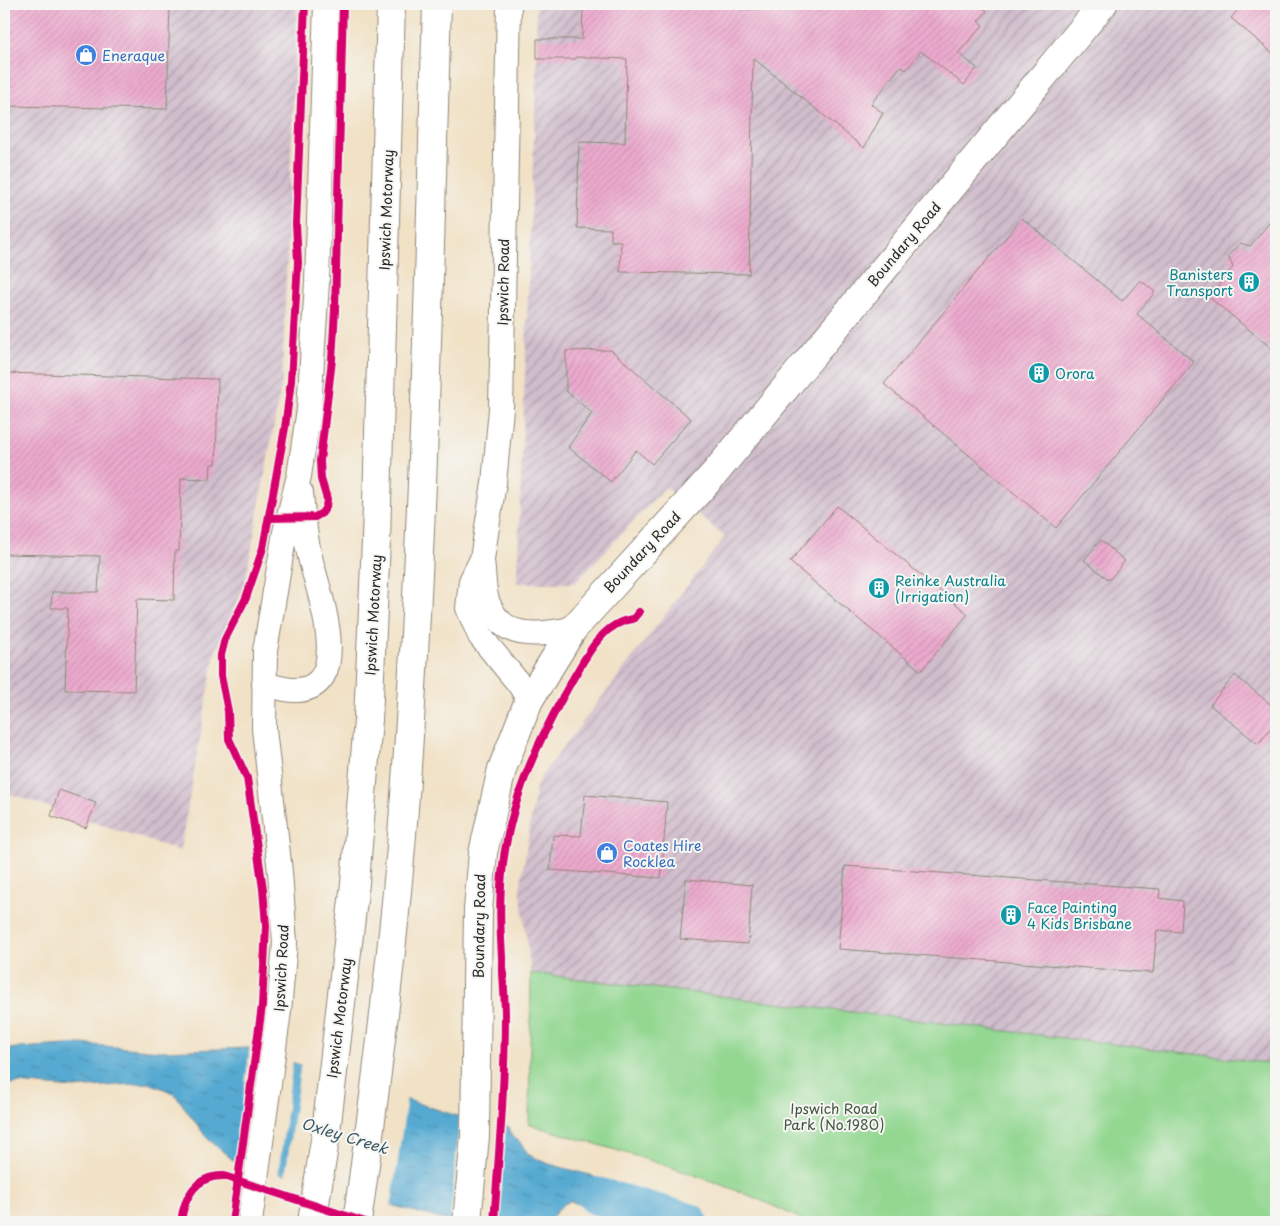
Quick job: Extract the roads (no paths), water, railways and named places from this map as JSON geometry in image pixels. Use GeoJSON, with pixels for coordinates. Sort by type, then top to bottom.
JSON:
{"type":"FeatureCollection","features":[{"type":"Feature","properties":{"kind":"main road","name":"Ipswich Motorway"},"geometry":{"type":"LineString","coordinates":[[312,1222],[338,1031],[355,883],[368,720],[376,532],[391,4]]}},
{"type":"Feature","properties":{"kind":"main road"},"geometry":{"type":"LineString","coordinates":[[357,1222],[380,1045],[405,798],[415,647],[425,419],[437,4]]}},
{"type":"Feature","properties":{"kind":"main road","name":"Boundary Road"},"geometry":{"type":"LineString","coordinates":[[467,1222],[476,1136],[478,910],[483,853],[502,768],[529,700],[573,629],[715,473],[1101,4]]}},
{"type":"Feature","properties":{"kind":"street","name":"Ipswich Road"},"geometry":{"type":"LineString","coordinates":[[252,1211],[279,1011],[285,943],[284,910],[267,767],[264,684],[269,621],[285,532],[299,476],[309,409],[313,354],[326,4]]}},
{"type":"Feature","properties":{"kind":"street","name":"Ipswich Road"},"geometry":{"type":"LineString","coordinates":[[510,4],[501,409],[494,483],[482,559],[472,581],[468,595],[468,608],[480,636],[520,685],[529,700]]}},
{"type":"Feature","properties":{"kind":"street","name":"Ipswich Road"},"geometry":{"type":"LineString","coordinates":[[264,684],[293,690],[308,688],[317,681],[323,671],[328,651],[326,614],[307,544],[299,476]]}},
{"type":"Feature","properties":{"kind":"street","name":"Ipswich Road"},"geometry":{"type":"LineString","coordinates":[[482,559],[488,603],[496,617],[507,627],[532,636],[573,629]]}},
{"type":"Feature","properties":{"kind":"water","name":"Oxley Creek"},"geometry":{"type":"Polygon","coordinates":[[[82,1044],[160,1051],[248,1048],[457,1116],[509,1127],[512,1137],[519,1141],[529,1155],[549,1164],[590,1175],[608,1184],[650,1198],[644,1222],[630,1222],[570,1201],[562,1205],[548,1222],[451,1222],[233,1160],[207,1138],[174,1093],[149,1083],[73,1088],[18,1083],[4,1085],[4,1049],[82,1044]]]}},
{"type":"Feature","properties":{"kind":"waterway","name":"Oxley Creek"},"geometry":{"type":"LineString","coordinates":[[597,1196],[689,1222]]}},
{"type":"Feature","properties":{"kind":"place","name":"Eneraque"},"geometry":{"type":"Point","coordinates":[86,55]}},
{"type":"Feature","properties":{"kind":"place","name":"Banisters Transport"},"geometry":{"type":"Point","coordinates":[1249,282]}},
{"type":"Feature","properties":{"kind":"place","name":"Orora"},"geometry":{"type":"Point","coordinates":[1039,373]}},
{"type":"Feature","properties":{"kind":"place","name":"Reinke Australia (Irrigation)"},"geometry":{"type":"Point","coordinates":[879,588]}},
{"type":"Feature","properties":{"kind":"place","name":"Coates Hire Rocklea"},"geometry":{"type":"Point","coordinates":[607,853]}},
{"type":"Feature","properties":{"kind":"place","name":"Face Painting 4 Kids Brisbane"},"geometry":{"type":"Point","coordinates":[1011,915]}},
{"type":"Feature","properties":{"kind":"park label","name":"Ipswich Road Park (No.1980)"},"geometry":{"type":"Point","coordinates":[834,1116]}}]}
